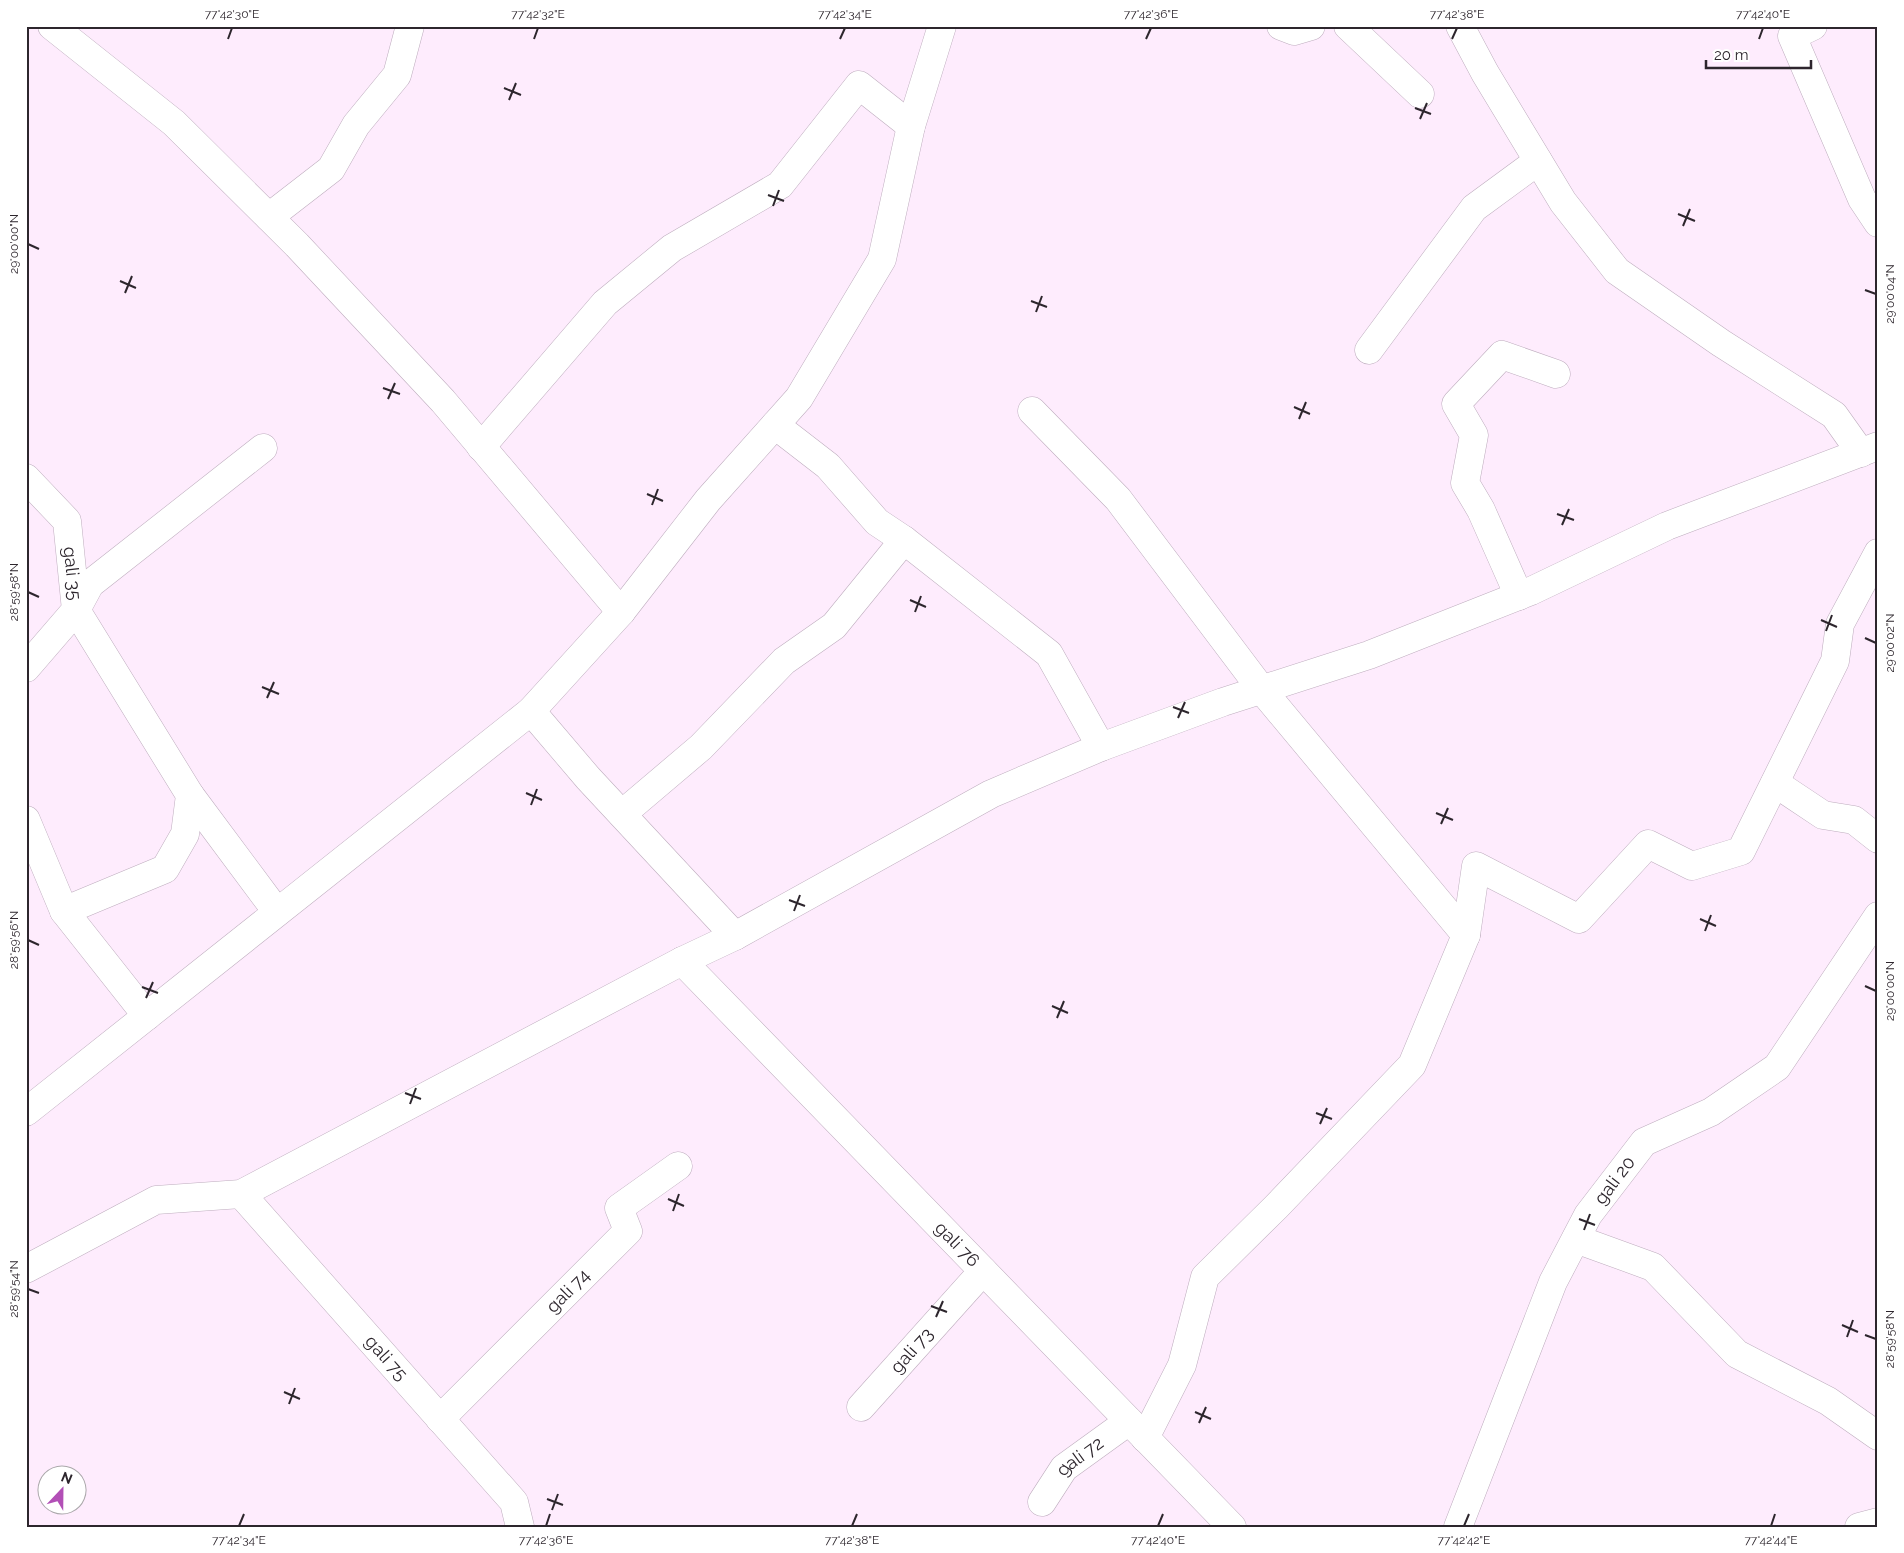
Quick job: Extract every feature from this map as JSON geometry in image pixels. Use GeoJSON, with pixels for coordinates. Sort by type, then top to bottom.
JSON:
{"type":"FeatureCollection","features":[{"type":"Feature","properties":{"kind":"street"},"geometry":{"type":"LineString","coordinates":[[52,26],[174,123],[269,217],[443,401],[621,612]]}},
{"type":"Feature","properties":{"kind":"street"},"geometry":{"type":"LineString","coordinates":[[269,217],[331,169],[356,125],[397,75],[410,26]]}},
{"type":"Feature","properties":{"kind":"street"},"geometry":{"type":"LineString","coordinates":[[26,1112],[531,710],[621,612],[708,500],[799,398],[882,259],[911,126],[942,26]]}},
{"type":"Feature","properties":{"kind":"street"},"geometry":{"type":"LineString","coordinates":[[1281,26],[1294,32],[1311,26]]}},
{"type":"Feature","properties":{"kind":"street"},"geometry":{"type":"LineString","coordinates":[[1348,26],[1420,94]]}},
{"type":"Feature","properties":{"kind":"street"},"geometry":{"type":"LineString","coordinates":[[26,1269],[156,1200],[241,1194],[682,961],[736,936],[991,794],[1102,747],[1223,702],[1369,655],[1519,596],[1667,526],[1869,449],[1834,415],[1721,343],[1617,271],[1563,202],[1485,73],[1460,26]]}},
{"type":"Feature","properties":{"kind":"street"},"geometry":{"type":"LineString","coordinates":[[1798,29],[1862,199],[1878,223]]}},
{"type":"Feature","properties":{"kind":"street"},"geometry":{"type":"LineString","coordinates":[[481,446],[605,304],[672,248],[780,185],[859,85],[911,126]]}},
{"type":"Feature","properties":{"kind":"street"},"geometry":{"type":"LineString","coordinates":[[1369,350],[1474,208],[1538,161]]}},
{"type":"Feature","properties":{"kind":"street"},"geometry":{"type":"LineString","coordinates":[[1519,596],[1481,510],[1465,483],[1474,435],[1456,404],[1502,355],[1556,374]]}},
{"type":"Feature","properties":{"kind":"street"},"geometry":{"type":"LineString","coordinates":[[1032,412],[1118,499],[1262,690],[1466,935]]}},
{"type":"Feature","properties":{"kind":"street"},"geometry":{"type":"LineString","coordinates":[[775,425],[828,466],[877,522],[904,540],[1050,654],[1102,747]]}},
{"type":"Feature","properties":{"kind":"street"},"geometry":{"type":"LineString","coordinates":[[263,448],[90,584],[76,610],[190,796],[278,912]]}},
{"type":"Feature","properties":{"kind":"street","name":"gali 35"},"geometry":{"type":"LineString","coordinates":[[26,478],[67,521],[76,610],[26,668]]}},
{"type":"Feature","properties":{"kind":"street"},"geometry":{"type":"LineString","coordinates":[[622,814],[701,747],[784,661],[834,626],[904,540]]}},
{"type":"Feature","properties":{"kind":"street"},"geometry":{"type":"LineString","coordinates":[[1137,1429],[1182,1365],[1205,1277],[1276,1207],[1412,1065],[1466,935],[1476,866],[1579,919],[1648,844],[1692,866],[1741,851],[1835,661],[1840,624],[1878,553]]}},
{"type":"Feature","properties":{"kind":"street"},"geometry":{"type":"LineString","coordinates":[[531,710],[588,778],[736,936]]}},
{"type":"Feature","properties":{"kind":"street"},"geometry":{"type":"LineString","coordinates":[[1775,782],[1823,814],[1854,820],[1878,839]]}},
{"type":"Feature","properties":{"kind":"street"},"geometry":{"type":"LineString","coordinates":[[64,911],[165,869],[185,834],[190,796]]}},
{"type":"Feature","properties":{"kind":"street"},"geometry":{"type":"LineString","coordinates":[[26,820],[64,911],[147,1016]]}},
{"type":"Feature","properties":{"kind":"street","name":"gali 20"},"geometry":{"type":"LineString","coordinates":[[1458,1527],[1553,1282],[1588,1215],[1644,1142],[1711,1112],[1777,1066],[1878,916]]}},
{"type":"Feature","properties":{"kind":"street","name":"gali 76"},"geometry":{"type":"LineString","coordinates":[[682,961],[1232,1527]]}},
{"type":"Feature","properties":{"kind":"street","name":"gali 74"},"geometry":{"type":"LineString","coordinates":[[440,1419],[628,1231],[619,1208],[678,1166]]}},
{"type":"Feature","properties":{"kind":"street","name":"gali 75"},"geometry":{"type":"LineString","coordinates":[[241,1194],[514,1502],[520,1527]]}},
{"type":"Feature","properties":{"kind":"street"},"geometry":{"type":"LineString","coordinates":[[1576,1239],[1653,1267],[1737,1354],[1828,1401],[1878,1436]]}},
{"type":"Feature","properties":{"kind":"street","name":"gali 73"},"geometry":{"type":"LineString","coordinates":[[861,1407],[983,1270]]}},
{"type":"Feature","properties":{"kind":"street","name":"gali 72"},"geometry":{"type":"LineString","coordinates":[[1042,1502],[1064,1468],[1137,1429]]}},
{"type":"Feature","properties":{"kind":"street"},"geometry":{"type":"LineString","coordinates":[[1859,1527],[1878,1522]]}}]}
